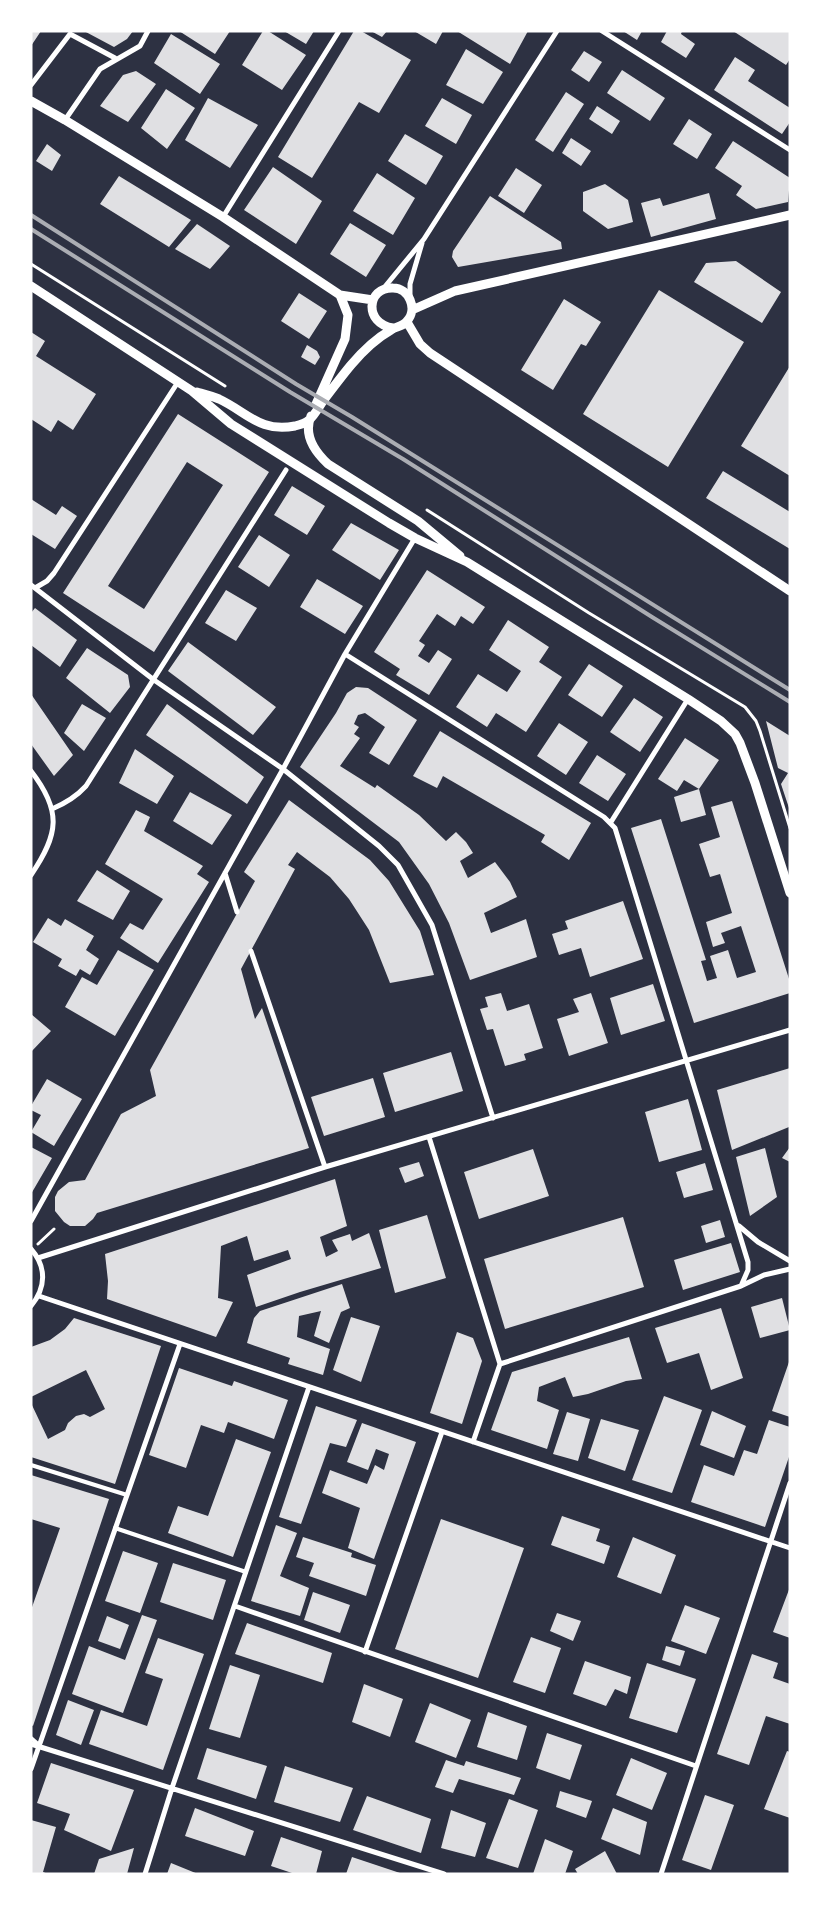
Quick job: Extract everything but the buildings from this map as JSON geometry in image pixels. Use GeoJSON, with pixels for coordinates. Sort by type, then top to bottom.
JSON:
{"type":"FeatureCollection","features":[{"type":"Feature","properties":{"kind":"street"},"geometry":{"type":"LineString","coordinates":[[65,120],[100,68],[115,58],[140,46],[148,31]]}},
{"type":"Feature","properties":{"kind":"street"},"geometry":{"type":"LineString","coordinates":[[223,218],[339,31]]}},
{"type":"Feature","properties":{"kind":"street"},"geometry":{"type":"LineString","coordinates":[[424,239],[410,284],[412,310],[407,322],[393,328],[386,328],[375,320],[372,313],[373,300],[424,239],[557,31]]}},
{"type":"Feature","properties":{"kind":"street"},"geometry":{"type":"LineString","coordinates":[[602,31],[790,150]]}},
{"type":"Feature","properties":{"kind":"street"},"geometry":{"type":"LineString","coordinates":[[31,85],[70,34],[115,58]]}},
{"type":"Feature","properties":{"kind":"street"},"geometry":{"type":"LineString","coordinates":[[31,101],[223,218],[340,295],[373,300]]}},
{"type":"Feature","properties":{"kind":"street"},"geometry":{"type":"LineString","coordinates":[[412,310],[455,291],[790,215]]}},
{"type":"Feature","properties":{"kind":"street"},"geometry":{"type":"LineString","coordinates":[[31,286],[192,391],[231,424],[415,538],[467,562],[721,721],[740,743],[755,783],[790,894]]}},
{"type":"Feature","properties":{"kind":"street"},"geometry":{"type":"LineString","coordinates":[[382,290],[388,288],[400,289],[410,298]]}},
{"type":"Feature","properties":{"kind":"street"},"geometry":{"type":"LineString","coordinates":[[340,295],[348,315],[345,340],[309,420],[308,438],[319,456],[328,464],[418,520],[467,562]]}},
{"type":"Feature","properties":{"kind":"street"},"geometry":{"type":"LineString","coordinates":[[407,322],[420,344],[430,354],[790,591]]}},
{"type":"Feature","properties":{"kind":"street"},"geometry":{"type":"LineString","coordinates":[[192,391],[218,399],[269,427],[297,426],[309,420],[337,381],[358,357],[376,340],[393,328]]}},
{"type":"Feature","properties":{"kind":"street"},"geometry":{"type":"LineString","coordinates":[[33,586],[47,581],[54,573],[178,382]]}},
{"type":"Feature","properties":{"kind":"street"},"geometry":{"type":"LineString","coordinates":[[52,809],[79,794],[86,786],[286,470]]}},
{"type":"Feature","properties":{"kind":"street"},"geometry":{"type":"LineString","coordinates":[[31,1221],[345,654],[415,538]]}},
{"type":"Feature","properties":{"kind":"street"},"geometry":{"type":"LineString","coordinates":[[33,586],[154,680],[283,769],[379,846],[398,866],[432,925],[493,1118]]}},
{"type":"Feature","properties":{"kind":"street"},"geometry":{"type":"LineString","coordinates":[[345,654],[604,817],[610,822],[619,836],[748,1262],[748,1270],[741,1286]]}},
{"type":"Feature","properties":{"kind":"street"},"geometry":{"type":"LineString","coordinates":[[610,822],[688,699]]}},
{"type":"Feature","properties":{"kind":"street"},"geometry":{"type":"LineString","coordinates":[[31,771],[40,782],[52,809],[54,828],[51,840],[31,875]]}},
{"type":"Feature","properties":{"kind":"street"},"geometry":{"type":"LineString","coordinates":[[224,873],[238,912]]}},
{"type":"Feature","properties":{"kind":"street"},"geometry":{"type":"LineString","coordinates":[[251,951],[325,1167]]}},
{"type":"Feature","properties":{"kind":"street"},"geometry":{"type":"LineString","coordinates":[[38,1258],[325,1167],[790,1030]]}},
{"type":"Feature","properties":{"kind":"street"},"geometry":{"type":"LineString","coordinates":[[429,1137],[500,1364],[473,1442]]}},
{"type":"Feature","properties":{"kind":"street"},"geometry":{"type":"LineString","coordinates":[[737,1225],[758,1242],[790,1260]]}},
{"type":"Feature","properties":{"kind":"street"},"geometry":{"type":"LineString","coordinates":[[31,1306],[39,1296],[43,1284],[43,1270],[32,1250]]}},
{"type":"Feature","properties":{"kind":"street"},"geometry":{"type":"LineString","coordinates":[[500,1364],[741,1286],[764,1275],[790,1269]]}},
{"type":"Feature","properties":{"kind":"street"},"geometry":{"type":"LineString","coordinates":[[39,1296],[790,1548]]}},
{"type":"Feature","properties":{"kind":"street"},"geometry":{"type":"LineString","coordinates":[[31,1768],[180,1344]]}},
{"type":"Feature","properties":{"kind":"street"},"geometry":{"type":"LineString","coordinates":[[145,1874],[172,1788],[309,1388]]}},
{"type":"Feature","properties":{"kind":"street"},"geometry":{"type":"LineString","coordinates":[[365,1652],[442,1432]]}},
{"type":"Feature","properties":{"kind":"street"},"geometry":{"type":"LineString","coordinates":[[661,1874],[790,1483]]}},
{"type":"Feature","properties":{"kind":"street"},"geometry":{"type":"LineString","coordinates":[[234,1606],[696,1766]]}},
{"type":"Feature","properties":{"kind":"street"},"geometry":{"type":"LineString","coordinates":[[31,1744],[444,1874]]}},
{"type":"Feature","properties":{"kind":"street"},"geometry":{"type":"LineString","coordinates":[[424,1867],[426,1874]]}},
{"type":"Feature","properties":{"kind":"lane"},"geometry":{"type":"LineString","coordinates":[[31,1465],[127,1495]]}},
{"type":"Feature","properties":{"kind":"lane"},"geometry":{"type":"LineString","coordinates":[[115,1528],[246,1572]]}},
{"type":"Feature","properties":{"kind":"lane"},"geometry":{"type":"LineString","coordinates":[[31,1738],[39,1745]]}},
{"type":"Feature","properties":{"kind":"path"},"geometry":{"type":"LineString","coordinates":[[31,264],[229,389]]}},
{"type":"Feature","properties":{"kind":"path"},"geometry":{"type":"LineString","coordinates":[[422,507],[589,613]]}},
{"type":"Feature","properties":{"kind":"path"},"geometry":{"type":"LineString","coordinates":[[32,1250],[54,1229]]}},
{"type":"Feature","properties":{"kind":"railway"},"geometry":{"type":"LineString","coordinates":[[31,215],[296,384],[790,690]]}},
{"type":"Feature","properties":{"kind":"railway"},"geometry":{"type":"LineString","coordinates":[[31,229],[290,392],[403,459],[790,702]]}}]}
